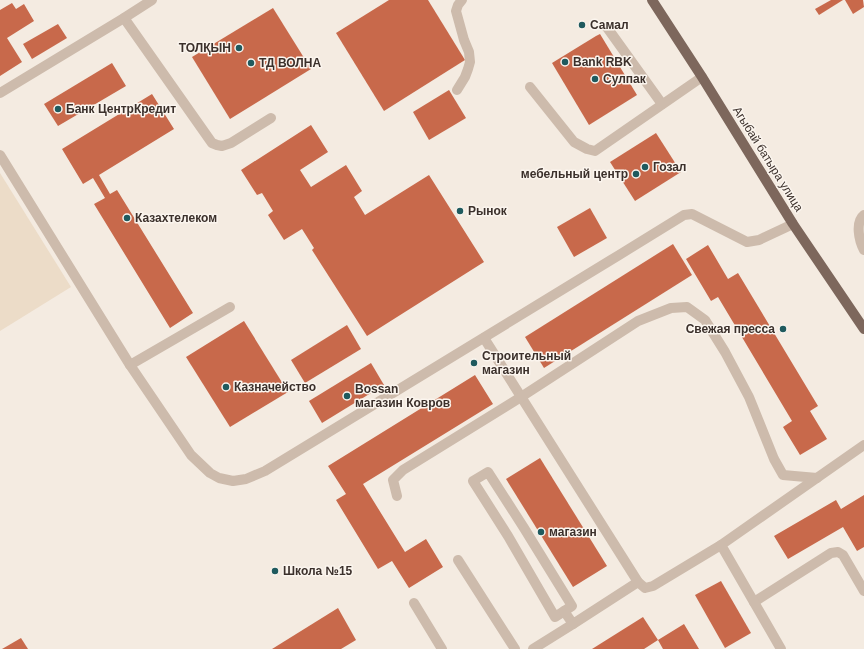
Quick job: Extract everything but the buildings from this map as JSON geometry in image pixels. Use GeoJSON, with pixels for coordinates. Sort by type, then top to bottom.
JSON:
{"type":"FeatureCollection","features":[{"type":"Feature","properties":{"kind":"main road","name":"Агыбай батыра улица"},"geometry":{"type":"LineString","coordinates":[[652,0],[702,77],[793,224],[864,328]]}},
{"type":"Feature","properties":{"kind":"street"},"geometry":{"type":"LineString","coordinates":[[0,93],[152,0]]}},
{"type":"Feature","properties":{"kind":"street"},"geometry":{"type":"LineString","coordinates":[[457,90],[465,77],[470,62],[469,52],[456,11],[462,0]]}},
{"type":"Feature","properties":{"kind":"street"},"geometry":{"type":"LineString","coordinates":[[124,18],[212,143],[222,146],[231,143],[271,118]]}},
{"type":"Feature","properties":{"kind":"street"},"geometry":{"type":"LineString","coordinates":[[606,26],[662,104]]}},
{"type":"Feature","properties":{"kind":"street"},"geometry":{"type":"LineString","coordinates":[[530,87],[574,142],[594,151],[702,77]]}},
{"type":"Feature","properties":{"kind":"street"},"geometry":{"type":"LineString","coordinates":[[0,155],[130,365],[191,455],[210,473],[219,478],[233,481],[246,479],[266,471],[684,215],[692,214],[747,242],[759,240],[793,224]]}},
{"type":"Feature","properties":{"kind":"street"},"geometry":{"type":"LineString","coordinates":[[864,215],[861,217],[858,233],[864,250]]}},
{"type":"Feature","properties":{"kind":"street"},"geometry":{"type":"LineString","coordinates":[[130,365],[230,307]]}},
{"type":"Feature","properties":{"kind":"street"},"geometry":{"type":"LineString","coordinates":[[397,496],[394,480],[403,470],[521,397],[638,321],[672,308],[687,307],[705,320],[725,352],[749,398],[774,459],[784,475],[817,478]]}},
{"type":"Feature","properties":{"kind":"street"},"geometry":{"type":"LineString","coordinates":[[484,338],[638,582],[645,588],[653,586],[721,545],[864,445]]}},
{"type":"Feature","properties":{"kind":"street"},"geometry":{"type":"LineString","coordinates":[[488,472],[572,606],[564,611],[555,617],[508,536],[473,480],[488,472]]}},
{"type":"Feature","properties":{"kind":"street"},"geometry":{"type":"LineString","coordinates":[[721,545],[781,649]]}},
{"type":"Feature","properties":{"kind":"street"},"geometry":{"type":"LineString","coordinates":[[754,602],[831,553],[838,552],[843,555],[864,591]]}},
{"type":"Feature","properties":{"kind":"street"},"geometry":{"type":"LineString","coordinates":[[458,560],[515,649]]}},
{"type":"Feature","properties":{"kind":"street"},"geometry":{"type":"LineString","coordinates":[[533,649],[638,582]]}},
{"type":"Feature","properties":{"kind":"street"},"geometry":{"type":"LineString","coordinates":[[414,603],[442,649]]}},
{"type":"Feature","properties":{"kind":"street"},"geometry":{"type":"LineString","coordinates":[[564,611],[573,624]]}},
{"type":"Feature","properties":{"kind":"shaded area"},"geometry":{"type":"Polygon","coordinates":[[[0,173],[71,287],[0,331],[0,173]]]}},
{"type":"Feature","properties":{"kind":"place","name":"Самал"},"geometry":{"type":"Point","coordinates":[582,25]}},
{"type":"Feature","properties":{"kind":"place","name":"ТОЛҚЫН"},"geometry":{"type":"Point","coordinates":[239,48]}},
{"type":"Feature","properties":{"kind":"place","name":"Bank RBK"},"geometry":{"type":"Point","coordinates":[565,62]}},
{"type":"Feature","properties":{"kind":"place","name":"ТД ВОЛНА"},"geometry":{"type":"Point","coordinates":[251,63]}},
{"type":"Feature","properties":{"kind":"place","name":"Сулпак"},"geometry":{"type":"Point","coordinates":[595,79]}},
{"type":"Feature","properties":{"kind":"place","name":"Банк ЦентрКредит"},"geometry":{"type":"Point","coordinates":[58,109]}},
{"type":"Feature","properties":{"kind":"place","name":"Гозал"},"geometry":{"type":"Point","coordinates":[645,167]}},
{"type":"Feature","properties":{"kind":"place","name":"мебельный центр"},"geometry":{"type":"Point","coordinates":[636,174]}},
{"type":"Feature","properties":{"kind":"place","name":"Рынок"},"geometry":{"type":"Point","coordinates":[460,211]}},
{"type":"Feature","properties":{"kind":"place","name":"Казахтелеком"},"geometry":{"type":"Point","coordinates":[127,218]}},
{"type":"Feature","properties":{"kind":"place","name":"Свежая пресса"},"geometry":{"type":"Point","coordinates":[783,329]}},
{"type":"Feature","properties":{"kind":"place","name":"Строительный магазин"},"geometry":{"type":"Point","coordinates":[474,363]}},
{"type":"Feature","properties":{"kind":"place","name":"Казначейство"},"geometry":{"type":"Point","coordinates":[226,387]}},
{"type":"Feature","properties":{"kind":"place","name":"Bossan магазин Ковров"},"geometry":{"type":"Point","coordinates":[347,396]}},
{"type":"Feature","properties":{"kind":"place","name":"магазин"},"geometry":{"type":"Point","coordinates":[541,532]}},
{"type":"Feature","properties":{"kind":"place","name":"Школа №15"},"geometry":{"type":"Point","coordinates":[275,571]}}]}
